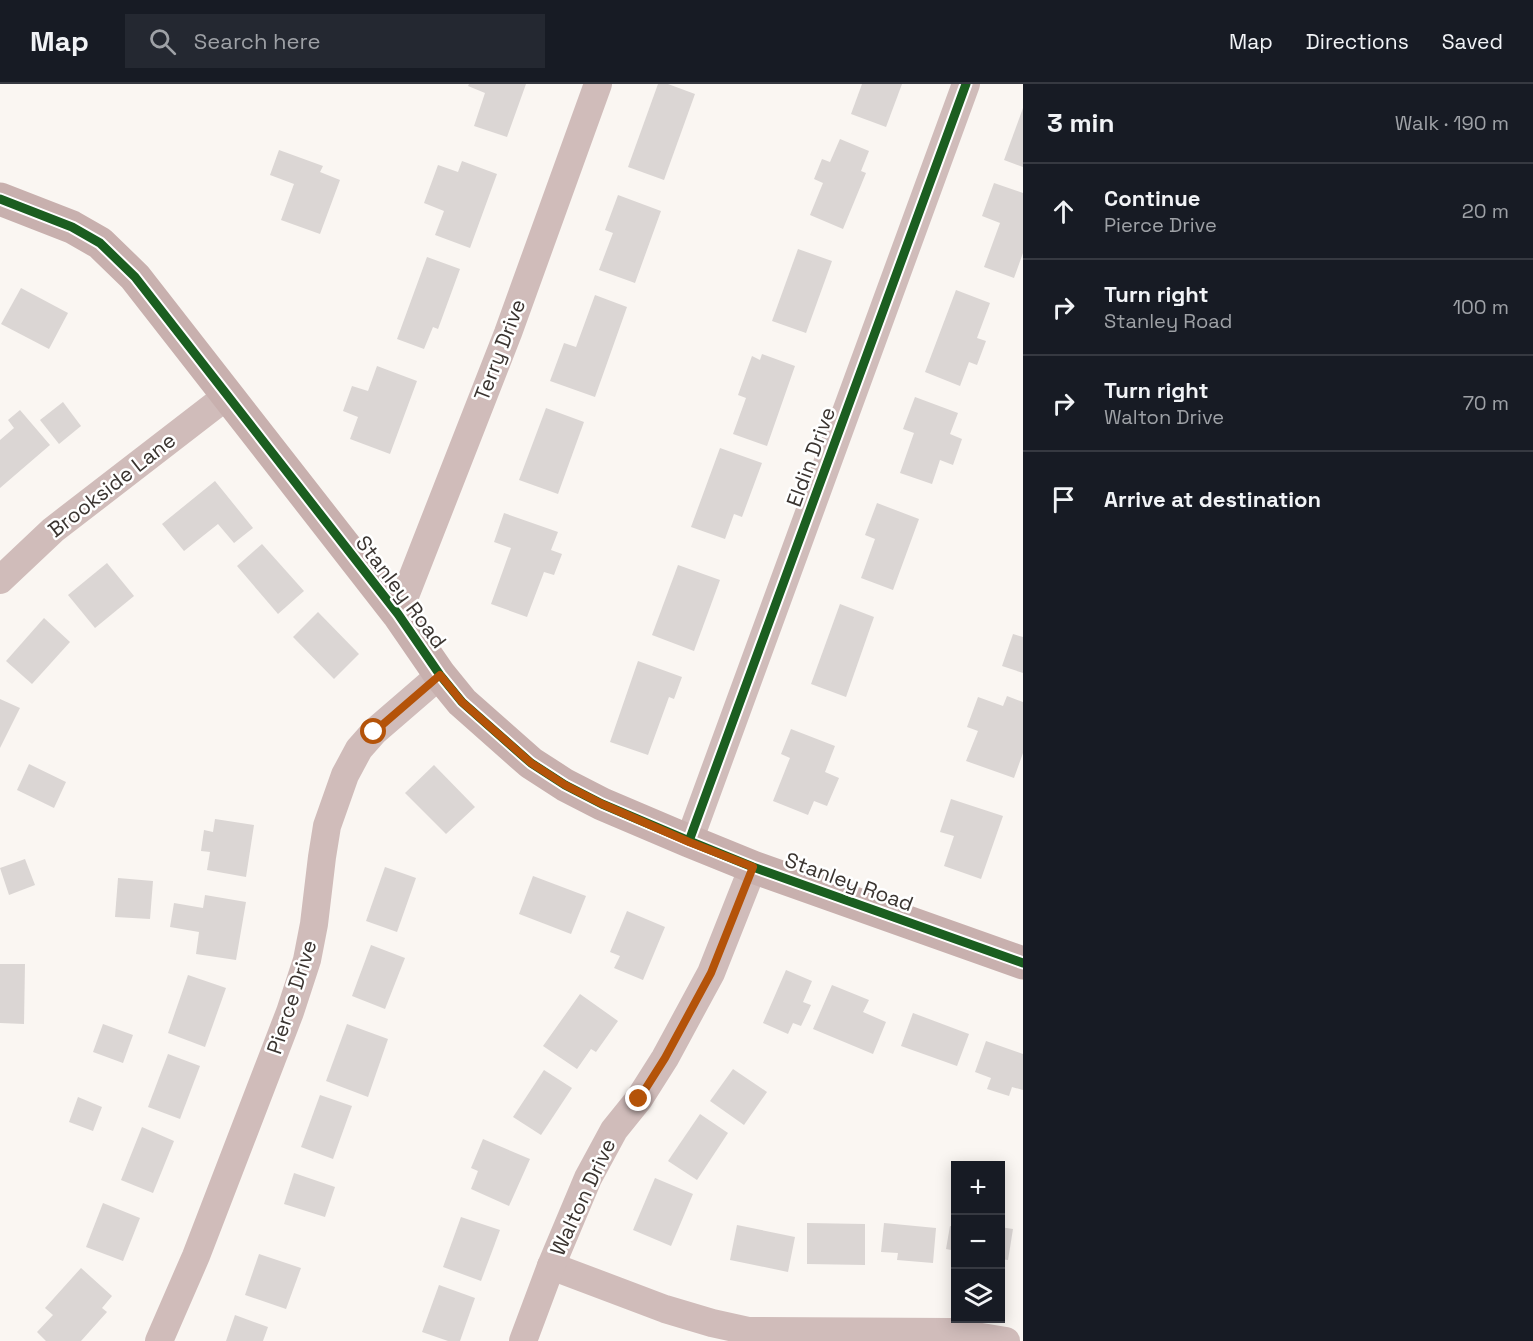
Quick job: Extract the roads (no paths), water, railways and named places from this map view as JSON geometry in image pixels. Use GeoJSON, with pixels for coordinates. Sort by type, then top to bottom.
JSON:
{"type":"FeatureCollection","features":[{"type":"Feature","properties":{"kind":"street","name":"Terry Drive"},"geometry":{"type":"LineString","coordinates":[[398,614],[508,333],[598,84]]}},
{"type":"Feature","properties":{"kind":"street","name":"Eldin Drive"},"geometry":{"type":"LineString","coordinates":[[689,842],[966,84]]}},
{"type":"Feature","properties":{"kind":"street","name":"Stanley Road"},"geometry":{"type":"LineString","coordinates":[[0,199],[72,227],[100,243],[135,277],[398,614],[440,675],[462,702],[531,763],[565,785],[602,804],[689,842],[753,867],[1022,959]]}},
{"type":"Feature","properties":{"kind":"street","name":"Brookside Lane"},"geometry":{"type":"LineString","coordinates":[[0,580],[53,530],[228,395]]}},
{"type":"Feature","properties":{"kind":"street","name":"Pierce Drive"},"geometry":{"type":"LineString","coordinates":[[159,1341],[196,1256],[290,1012],[307,960],[327,826],[345,776],[359,749],[374,732],[440,675]]}},
{"type":"Feature","properties":{"kind":"street","name":"Walton Drive"},"geometry":{"type":"LineString","coordinates":[[523,1341],[588,1178],[614,1130],[639,1099],[665,1058],[711,973],[753,867]]}},
{"type":"Feature","properties":{"kind":"street"},"geometry":{"type":"LineString","coordinates":[[551,1266],[665,1309],[748,1331],[951,1332],[1006,1341]]}}]}
